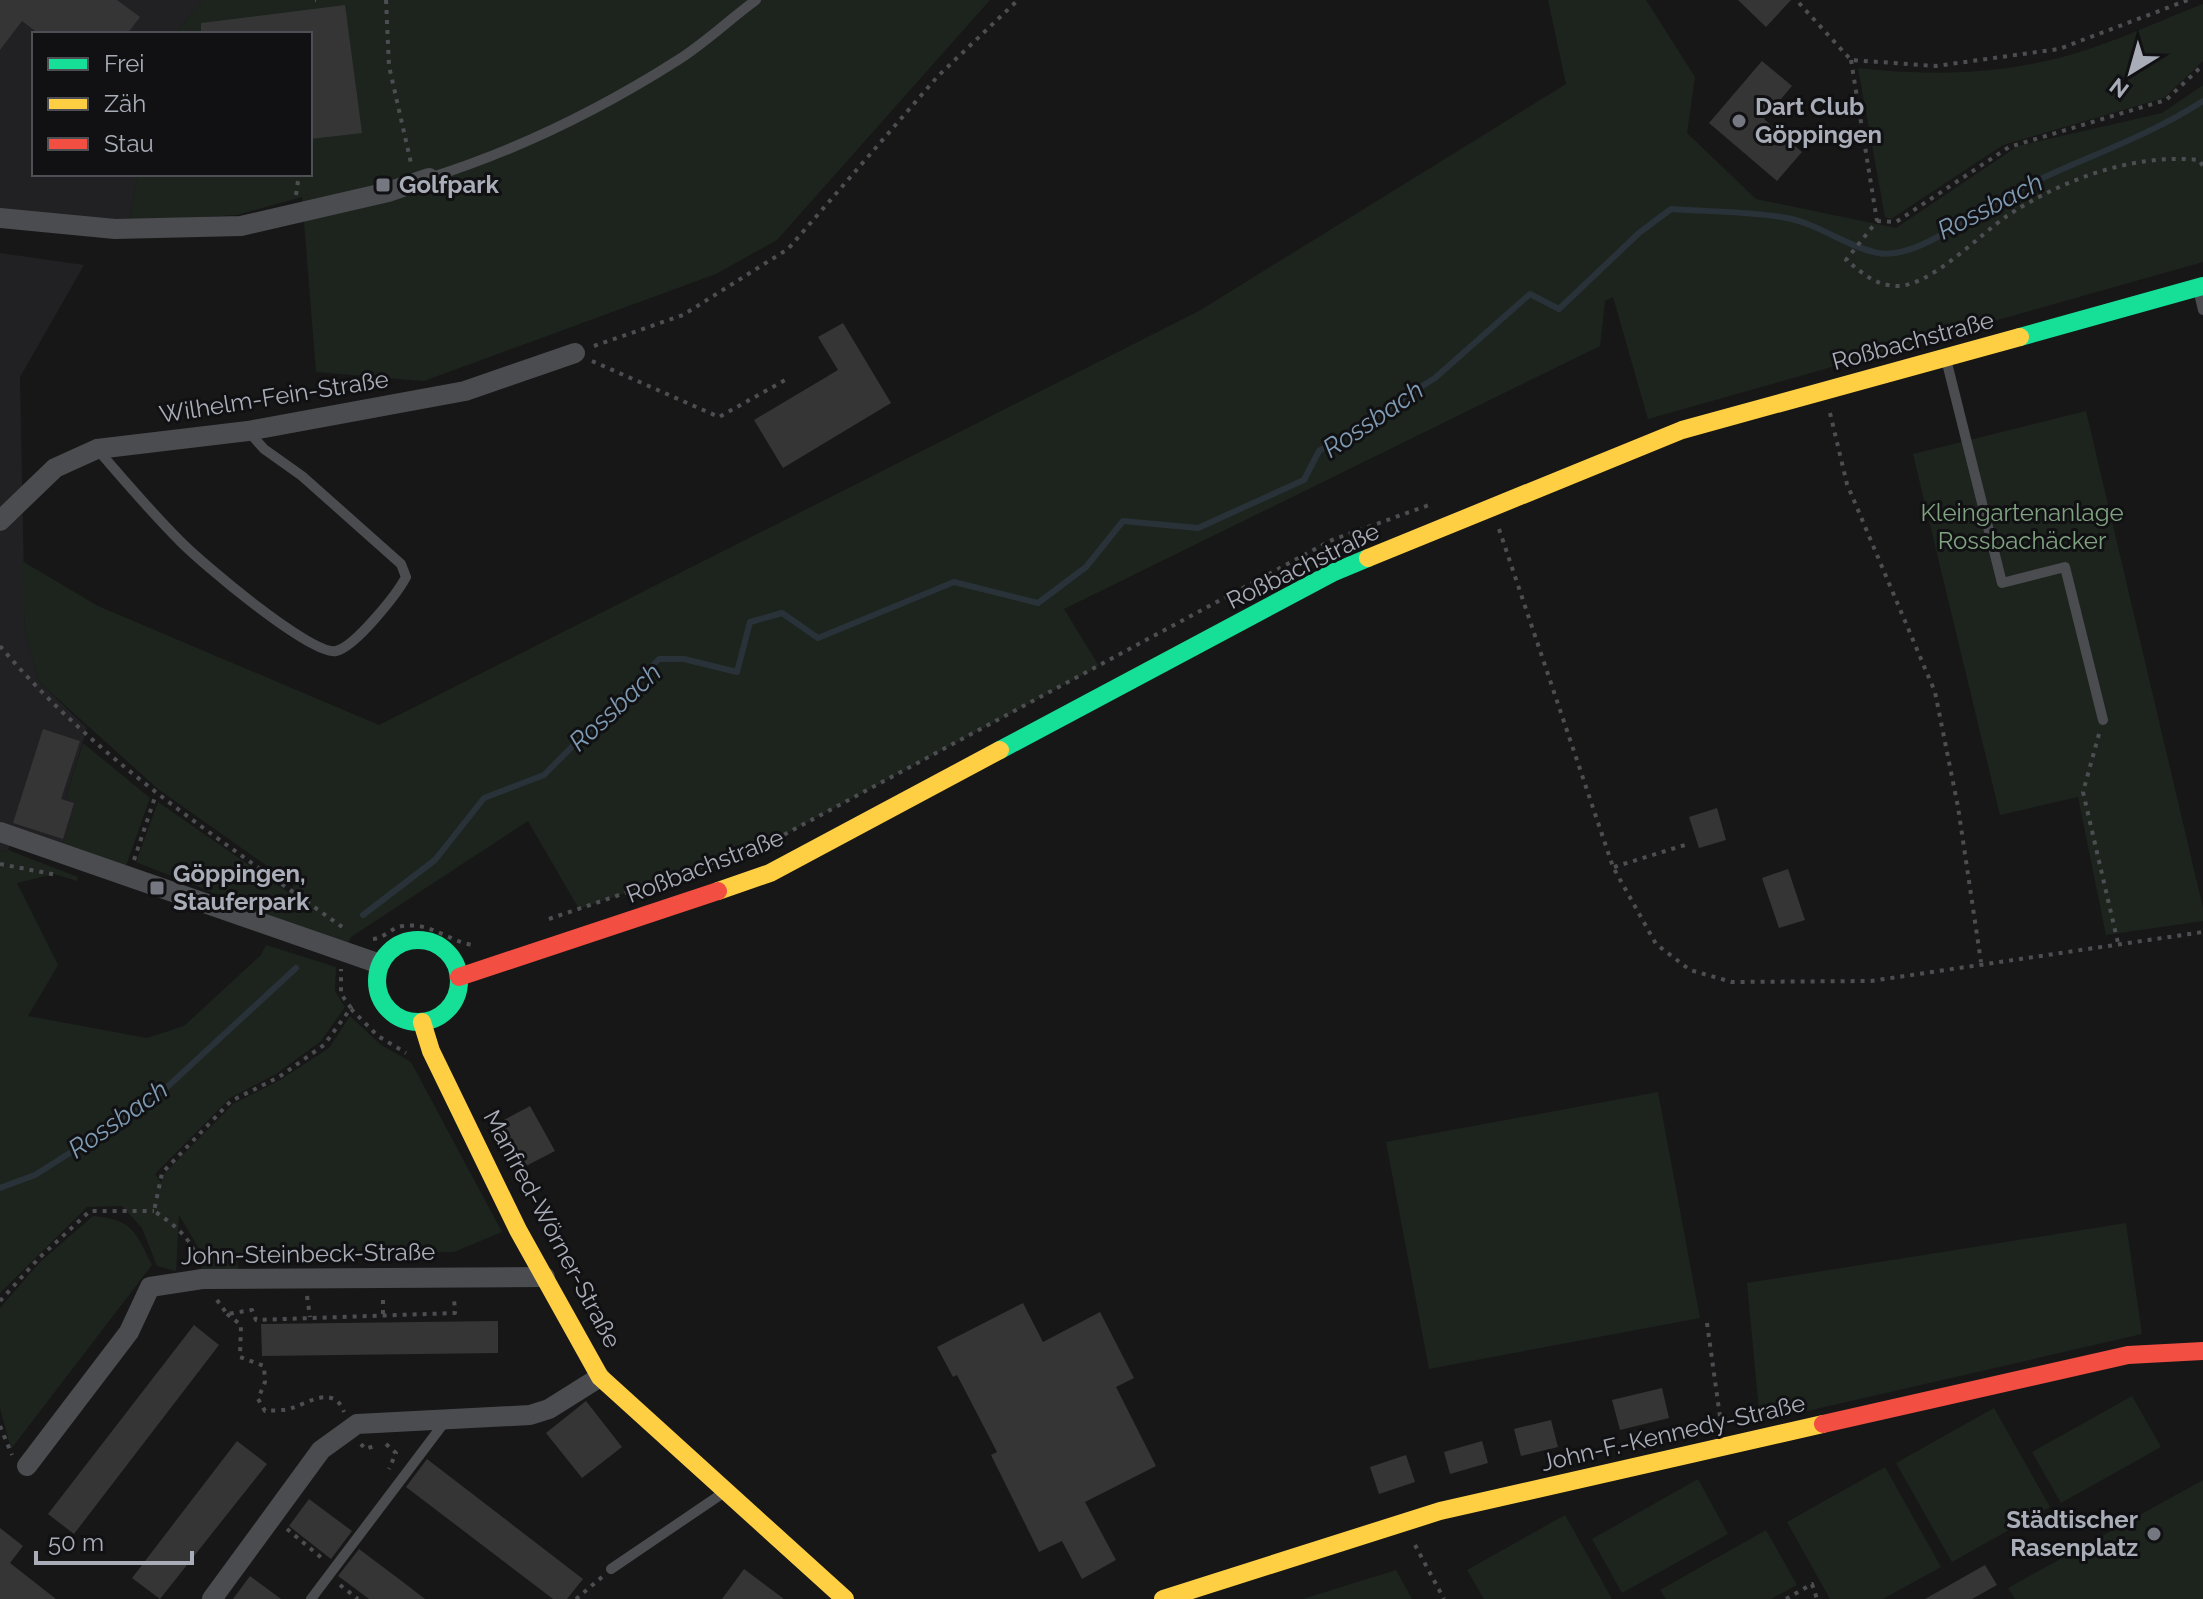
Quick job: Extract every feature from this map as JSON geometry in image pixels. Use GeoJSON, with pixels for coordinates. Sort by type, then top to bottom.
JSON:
{"type":"FeatureCollection","features":[{"type":"Feature","properties":{"kind":"street"},"geometry":{"type":"LineString","coordinates":[[0,218],[115,229],[241,226],[388,192],[423,180]]}},
{"type":"Feature","properties":{"kind":"street","name":"Roßbachstraße"},"geometry":{"type":"LineString","coordinates":[[459,977],[770,873],[1332,573],[1682,430],[2200,287]]}},
{"type":"Feature","properties":{"kind":"street","name":"Wilhelm-Fein-Straße"},"geometry":{"type":"LineString","coordinates":[[0,521],[55,468],[97,449],[248,431],[465,391],[575,353]]}},
{"type":"Feature","properties":{"kind":"street"},"geometry":{"type":"LineString","coordinates":[[0,832],[128,876],[352,946],[380,964]]}},
{"type":"Feature","properties":{"kind":"street"},"geometry":{"type":"LineString","coordinates":[[424,940],[448,953],[459,977],[458,990],[445,1012],[422,1022],[407,1020],[385,1005],[377,977],[380,964],[398,944],[424,940]]}},
{"type":"Feature","properties":{"kind":"street","name":"Manfred-Wörner-Straße"},"geometry":{"type":"LineString","coordinates":[[422,1022],[431,1051],[545,1277],[600,1377],[845,1599]]}},
{"type":"Feature","properties":{"kind":"street","name":"John-Steinbeck-Straße"},"geometry":{"type":"LineString","coordinates":[[27,1466],[129,1332],[150,1287],[202,1279],[545,1277]]}},
{"type":"Feature","properties":{"kind":"street","name":"John-F.-Kennedy-Straße"},"geometry":{"type":"LineString","coordinates":[[1163,1599],[1440,1511],[2128,1355],[2203,1351]]}},
{"type":"Feature","properties":{"kind":"street"},"geometry":{"type":"LineString","coordinates":[[212,1599],[321,1450],[349,1428],[357,1424],[530,1415],[549,1409],[600,1377]]}},
{"type":"Feature","properties":{"kind":"lane"},"geometry":{"type":"LineString","coordinates":[[423,180],[476,163],[582,114],[680,59],[756,0]]}},
{"type":"Feature","properties":{"kind":"lane"},"geometry":{"type":"LineString","coordinates":[[2200,287],[2203,310]]}},
{"type":"Feature","properties":{"kind":"lane"},"geometry":{"type":"LineString","coordinates":[[1945,357],[2002,583],[2065,567],[2103,720]]}},
{"type":"Feature","properties":{"kind":"lane"},"geometry":{"type":"LineString","coordinates":[[97,449],[191,551],[294,633],[322,650],[336,651],[348,644],[397,594],[406,577],[401,564],[302,476],[264,449],[248,431]]}},
{"type":"Feature","properties":{"kind":"lane"},"geometry":{"type":"LineString","coordinates":[[311,1599],[447,1418]]}},
{"type":"Feature","properties":{"kind":"lane"},"geometry":{"type":"LineString","coordinates":[[611,1569],[727,1490]]}},
{"type":"Feature","properties":{"kind":"path"},"geometry":{"type":"LineString","coordinates":[[386,0],[389,66],[423,180]]}},
{"type":"Feature","properties":{"kind":"path"},"geometry":{"type":"LineString","coordinates":[[575,353],[683,315],[788,249],[938,76],[1018,0]]}},
{"type":"Feature","properties":{"kind":"path"},"geometry":{"type":"LineString","coordinates":[[1851,60],[1936,66],[2059,49],[2188,0]]}},
{"type":"Feature","properties":{"kind":"path"},"geometry":{"type":"LineString","coordinates":[[1799,3],[1851,60],[1877,221],[1846,260],[1875,283],[1902,286],[1930,275],[2008,216],[2053,190],[2116,167],[2163,159],[2199,160],[2203,166]]}},
{"type":"Feature","properties":{"kind":"path"},"geometry":{"type":"LineString","coordinates":[[1877,221],[1896,222],[2009,147],[2166,100],[2203,65]]}},
{"type":"Feature","properties":{"kind":"path"},"geometry":{"type":"LineString","coordinates":[[575,353],[719,417],[787,379]]}},
{"type":"Feature","properties":{"kind":"path"},"geometry":{"type":"LineString","coordinates":[[1825,391],[1847,484],[1935,692],[1958,807],[1981,962]]}},
{"type":"Feature","properties":{"kind":"path"},"geometry":{"type":"LineString","coordinates":[[1492,508],[1613,867],[1656,944],[1690,970],[1732,982],[1871,981],[1981,962],[2203,932]]}},
{"type":"Feature","properties":{"kind":"path"},"geometry":{"type":"LineString","coordinates":[[0,646],[35,687],[108,756],[352,946],[339,972],[341,994],[378,1036],[409,1055],[431,1051]]}},
{"type":"Feature","properties":{"kind":"path"},"geometry":{"type":"LineString","coordinates":[[2103,720],[2083,792],[2118,943]]}},
{"type":"Feature","properties":{"kind":"path"},"geometry":{"type":"LineString","coordinates":[[128,876],[156,794]]}},
{"type":"Feature","properties":{"kind":"path"},"geometry":{"type":"LineString","coordinates":[[1613,867],[1688,844]]}},
{"type":"Feature","properties":{"kind":"path"},"geometry":{"type":"LineString","coordinates":[[154,1211],[162,1173],[231,1101],[279,1077],[324,1045],[351,1008]]}},
{"type":"Feature","properties":{"kind":"path"},"geometry":{"type":"LineString","coordinates":[[0,1301],[39,1258],[90,1211],[154,1211],[174,1224],[195,1251],[202,1279],[227,1314],[241,1325],[240,1357],[264,1366],[265,1382],[258,1399],[265,1411],[288,1410],[318,1396],[331,1398],[342,1405],[349,1428],[365,1449],[385,1443],[396,1453],[384,1481],[393,1491]]}},
{"type":"Feature","properties":{"kind":"path"},"geometry":{"type":"LineString","coordinates":[[227,1314],[252,1310],[256,1320],[455,1313]]}},
{"type":"Feature","properties":{"kind":"path"},"geometry":{"type":"LineString","coordinates":[[1707,1323],[1725,1446]]}},
{"type":"Feature","properties":{"kind":"path"},"geometry":{"type":"LineString","coordinates":[[0,1426],[8,1453],[27,1466]]}},
{"type":"Feature","properties":{"kind":"path"},"geometry":{"type":"LineString","coordinates":[[272,1516],[358,1599]]}},
{"type":"Feature","properties":{"kind":"path"},"geometry":{"type":"LineString","coordinates":[[1403,1522],[1444,1599]]}},
{"type":"Feature","properties":{"kind":"path"},"geometry":{"type":"LineString","coordinates":[[576,1599],[611,1569]]}},
{"type":"Feature","properties":{"kind":"path"},"geometry":{"type":"LineString","coordinates":[[1786,1599],[1812,1584],[1817,1599]]}},
{"type":"Feature","properties":{"kind":"shaded area"},"geometry":{"type":"Polygon","coordinates":[[[0,0],[203,0],[177,32],[32,32],[32,176],[138,176],[129,221],[0,215],[0,0]]]}},
{"type":"Feature","properties":{"kind":"shaded area"},"geometry":{"type":"Polygon","coordinates":[[[0,253],[84,265],[20,377],[25,633],[39,682],[87,728],[66,796],[78,801],[63,844],[17,828],[8,850],[0,852],[0,253]]]}},
{"type":"Feature","properties":{"kind":"green space"},"geometry":{"type":"Polygon","coordinates":[[[203,0],[990,0],[777,240],[716,274],[424,381],[316,372],[302,197],[237,215],[129,221],[138,176],[312,176],[312,32],[177,32],[203,0]]]}},
{"type":"Feature","properties":{"kind":"green space"},"geometry":{"type":"Polygon","coordinates":[[[1548,0],[1646,0],[1695,77],[1687,133],[1756,199],[1896,228],[2018,146],[2162,113],[2203,85],[2203,262],[1648,419],[1613,297],[1605,301],[1600,346],[1064,609],[1099,666],[765,845],[579,909],[528,821],[351,937],[347,946],[136,862],[158,802],[289,893],[294,885],[158,789],[39,682],[25,633],[22,561],[98,606],[379,725],[1199,311],[1566,84],[1548,0]]]}},
{"type":"Feature","properties":{"kind":"green space"},"geometry":{"type":"Polygon","coordinates":[[[2203,4],[2203,61],[2164,98],[2003,145],[1891,219],[1885,217],[1858,68],[1950,72],[2018,66],[2083,51],[2203,4]]]}},
{"type":"Feature","properties":{"kind":"green space","name":"Kleingartenanlage Rossbachäcker"},"geometry":{"type":"Polygon","coordinates":[[[2086,411],[2203,908],[2203,921],[2106,935],[2078,797],[2000,815],[1913,454],[2086,411]]]}},
{"type":"Feature","properties":{"kind":"green space"},"geometry":{"type":"Polygon","coordinates":[[[83,743],[150,798],[126,866],[63,844],[77,802],[66,797],[83,743]]]}},
{"type":"Feature","properties":{"kind":"green space"},"geometry":{"type":"Polygon","coordinates":[[[8,850],[78,877],[77,881],[54,874],[17,883],[58,965],[28,1016],[147,1038],[184,1026],[261,955],[266,945],[336,967],[335,991],[345,1007],[321,1041],[276,1074],[230,1098],[155,1174],[161,1183],[164,1174],[233,1104],[280,1080],[329,1048],[350,1016],[381,1045],[411,1062],[502,1232],[454,1252],[237,1255],[238,1270],[202,1273],[198,1247],[179,1215],[176,1271],[157,1266],[142,1228],[122,1206],[87,1207],[0,1293],[0,852],[8,850]]]}},
{"type":"Feature","properties":{"kind":"green space"},"geometry":{"type":"Polygon","coordinates":[[[1658,1092],[1700,1318],[1429,1369],[1386,1142],[1658,1092]]]}},
{"type":"Feature","properties":{"kind":"green space"},"geometry":{"type":"Polygon","coordinates":[[[93,1216],[125,1224],[136,1236],[152,1265],[11,1449],[0,1408],[0,1308],[40,1262],[93,1216]]]}},
{"type":"Feature","properties":{"kind":"green space"},"geometry":{"type":"Polygon","coordinates":[[[2126,1223],[2142,1334],[1760,1422],[1747,1283],[2126,1223]]]}},
{"type":"Feature","properties":{"kind":"green space"},"geometry":{"type":"Polygon","coordinates":[[[2132,1396],[2161,1447],[2061,1503],[2032,1452],[2132,1396]]]}},
{"type":"Feature","properties":{"kind":"green space"},"geometry":{"type":"Polygon","coordinates":[[[1994,1408],[2050,1507],[1952,1562],[1896,1463],[1994,1408]]]}},
{"type":"Feature","properties":{"kind":"green space"},"geometry":{"type":"Polygon","coordinates":[[[1885,1467],[1941,1567],[1883,1599],[1830,1599],[1787,1522],[1885,1467]]]}},
{"type":"Feature","properties":{"kind":"green space"},"geometry":{"type":"Polygon","coordinates":[[[1698,1479],[1728,1534],[1622,1593],[1592,1539],[1698,1479]]]}},
{"type":"Feature","properties":{"kind":"green space","name":"Städtischer Rasenplatz"},"geometry":{"type":"Polygon","coordinates":[[[2203,1480],[2203,1599],[2015,1599],[2008,1588],[2203,1480]]]}},
{"type":"Feature","properties":{"kind":"green space"},"geometry":{"type":"Polygon","coordinates":[[[1565,1515],[1612,1599],[1484,1599],[1467,1570],[1565,1515]]]}},
{"type":"Feature","properties":{"kind":"green space"},"geometry":{"type":"Polygon","coordinates":[[[1766,1530],[1797,1585],[1771,1599],[1666,1599],[1660,1590],[1766,1530]]]}},
{"type":"Feature","properties":{"kind":"green space"},"geometry":{"type":"Polygon","coordinates":[[[1396,1570],[1412,1599],[1303,1599],[1396,1570]]]}},
{"type":"Feature","properties":{"kind":"building"},"geometry":{"type":"Polygon","coordinates":[[[0,0],[117,0],[140,17],[129,32],[36,32],[22,21],[0,50],[0,0]]]}},
{"type":"Feature","properties":{"kind":"building"},"geometry":{"type":"Polygon","coordinates":[[[1738,0],[1791,0],[1766,27],[1738,0]]]}},
{"type":"Feature","properties":{"kind":"building"},"geometry":{"type":"Polygon","coordinates":[[[345,5],[362,133],[312,139],[312,32],[201,32],[201,23],[345,5]]]}},
{"type":"Feature","properties":{"kind":"building","name":"Dart Club Göppingen"},"geometry":{"type":"Polygon","coordinates":[[[1762,61],[1792,86],[1764,119],[1802,152],[1777,181],[1709,123],[1762,61]]]}},
{"type":"Feature","properties":{"kind":"building"},"geometry":{"type":"Polygon","coordinates":[[[843,323],[891,403],[783,468],[754,420],[838,370],[818,337],[843,323]]]}},
{"type":"Feature","properties":{"kind":"building"},"geometry":{"type":"Polygon","coordinates":[[[43,729],[80,741],[61,799],[74,803],[63,839],[13,823],[43,729]]]}},
{"type":"Feature","properties":{"kind":"building"},"geometry":{"type":"Polygon","coordinates":[[[1717,808],[1726,840],[1699,848],[1689,817],[1717,808]]]}},
{"type":"Feature","properties":{"kind":"building"},"geometry":{"type":"Polygon","coordinates":[[[1788,869],[1805,920],[1779,928],[1762,878],[1788,869]]]}},
{"type":"Feature","properties":{"kind":"building"},"geometry":{"type":"Polygon","coordinates":[[[530,1106],[555,1151],[524,1167],[500,1122],[530,1106]]]}},
{"type":"Feature","properties":{"kind":"building"},"geometry":{"type":"Polygon","coordinates":[[[1023,1303],[1043,1342],[1100,1312],[1134,1378],[1116,1387],[1156,1466],[1085,1502],[1116,1560],[1082,1579],[1062,1541],[1039,1552],[991,1455],[997,1452],[957,1375],[953,1377],[937,1347],[1023,1303]]]}},
{"type":"Feature","properties":{"kind":"building"},"geometry":{"type":"Polygon","coordinates":[[[498,1321],[498,1353],[262,1356],[261,1324],[498,1321]]]}},
{"type":"Feature","properties":{"kind":"building"},"geometry":{"type":"Polygon","coordinates":[[[194,1325],[219,1345],[74,1534],[48,1514],[194,1325]]]}},
{"type":"Feature","properties":{"kind":"building"},"geometry":{"type":"Polygon","coordinates":[[[1662,1388],[1669,1418],[1620,1430],[1612,1400],[1662,1388]]]}},
{"type":"Feature","properties":{"kind":"building"},"geometry":{"type":"Polygon","coordinates":[[[586,1401],[622,1447],[582,1478],[546,1433],[586,1401]]]}},
{"type":"Feature","properties":{"kind":"building"},"geometry":{"type":"Polygon","coordinates":[[[1551,1420],[1558,1447],[1521,1456],[1514,1429],[1551,1420]]]}},
{"type":"Feature","properties":{"kind":"building"},"geometry":{"type":"Polygon","coordinates":[[[237,1441],[267,1464],[160,1599],[132,1578],[237,1441]]]}},
{"type":"Feature","properties":{"kind":"building"},"geometry":{"type":"Polygon","coordinates":[[[1482,1441],[1488,1463],[1450,1474],[1444,1452],[1482,1441]]]}},
{"type":"Feature","properties":{"kind":"building"},"geometry":{"type":"Polygon","coordinates":[[[1406,1455],[1415,1482],[1379,1494],[1370,1467],[1406,1455]]]}},
{"type":"Feature","properties":{"kind":"building"},"geometry":{"type":"Polygon","coordinates":[[[427,1459],[583,1579],[567,1599],[553,1599],[406,1487],[427,1459]]]}},
{"type":"Feature","properties":{"kind":"building"},"geometry":{"type":"Polygon","coordinates":[[[309,1499],[352,1531],[331,1559],[289,1526],[309,1499]]]}},
{"type":"Feature","properties":{"kind":"building"},"geometry":{"type":"Polygon","coordinates":[[[0,1528],[23,1546],[10,1563],[56,1599],[0,1599],[0,1528]]]}},
{"type":"Feature","properties":{"kind":"building"},"geometry":{"type":"Polygon","coordinates":[[[359,1549],[425,1599],[369,1599],[338,1576],[359,1549]]]}},
{"type":"Feature","properties":{"kind":"building"},"geometry":{"type":"Polygon","coordinates":[[[1985,1565],[1997,1585],[1972,1599],[1925,1599],[1985,1565]]]}},
{"type":"Feature","properties":{"kind":"building"},"geometry":{"type":"Polygon","coordinates":[[[744,1569],[784,1599],[722,1599],[744,1569]]]}},
{"type":"Feature","properties":{"kind":"building"},"geometry":{"type":"Polygon","coordinates":[[[250,1576],[281,1599],[233,1599],[250,1576]]]}},
{"type":"Feature","properties":{"kind":"waterway","name":"Rossbach"},"geometry":{"type":"LineString","coordinates":[[363,915],[435,860],[484,798],[544,775],[659,659],[684,659],[737,672],[750,622],[782,613],[818,638],[954,582],[1038,603],[1086,567],[1123,521],[1198,528],[1304,480],[1319,451],[1435,378],[1530,294],[1559,309],[1639,233],[1671,209],[1787,218],[1878,253],[1908,250],[2025,186],[2154,129],[2203,101]]}},
{"type":"Feature","properties":{"kind":"waterway","name":"Rossbach"},"geometry":{"type":"LineString","coordinates":[[0,1188],[35,1175],[152,1101],[296,968]]}},
{"type":"Feature","properties":{"kind":"traffic: fast"},"geometry":{"type":"LineString","coordinates":[[2020,337],[2203,286]]}},
{"type":"Feature","properties":{"kind":"traffic: fast"},"geometry":{"type":"LineString","coordinates":[[1000,750],[1332,573],[1368,558]]}},
{"type":"Feature","properties":{"kind":"traffic: fast"},"geometry":{"type":"LineString","coordinates":[[418,940],[434,943],[447,952],[456,965],[459,981],[456,997],[447,1010],[434,1019],[418,1022],[402,1019],[389,1010],[380,997],[377,981],[380,965],[389,952],[402,943],[418,940]]}},
{"type":"Feature","properties":{"kind":"traffic: slow"},"geometry":{"type":"LineString","coordinates":[[1368,558],[1682,430],[2020,337]]}},
{"type":"Feature","properties":{"kind":"traffic: slow"},"geometry":{"type":"LineString","coordinates":[[718,891],[770,873],[1000,750]]}},
{"type":"Feature","properties":{"kind":"traffic: slow"},"geometry":{"type":"LineString","coordinates":[[422,1022],[431,1051],[518,1230],[600,1377],[845,1599]]}},
{"type":"Feature","properties":{"kind":"traffic: slow"},"geometry":{"type":"LineString","coordinates":[[1163,1599],[1440,1511],[1823,1424]]}},
{"type":"Feature","properties":{"kind":"traffic: jam"},"geometry":{"type":"LineString","coordinates":[[459,977],[718,891]]}},
{"type":"Feature","properties":{"kind":"traffic: jam"},"geometry":{"type":"LineString","coordinates":[[1823,1424],[2128,1355],[2203,1351]]}},
{"type":"Feature","properties":{"kind":"place","name":"Dart Club Göppingen"},"geometry":{"type":"Point","coordinates":[1739,121]}},
{"type":"Feature","properties":{"kind":"place","name":"Golfpark"},"geometry":{"type":"Point","coordinates":[383,185]}},
{"type":"Feature","properties":{"kind":"place","name":"Göppingen, Stauferpark"},"geometry":{"type":"Point","coordinates":[157,888]}},
{"type":"Feature","properties":{"kind":"place","name":"Städtischer Rasenplatz"},"geometry":{"type":"Point","coordinates":[2154,1534]}}]}
